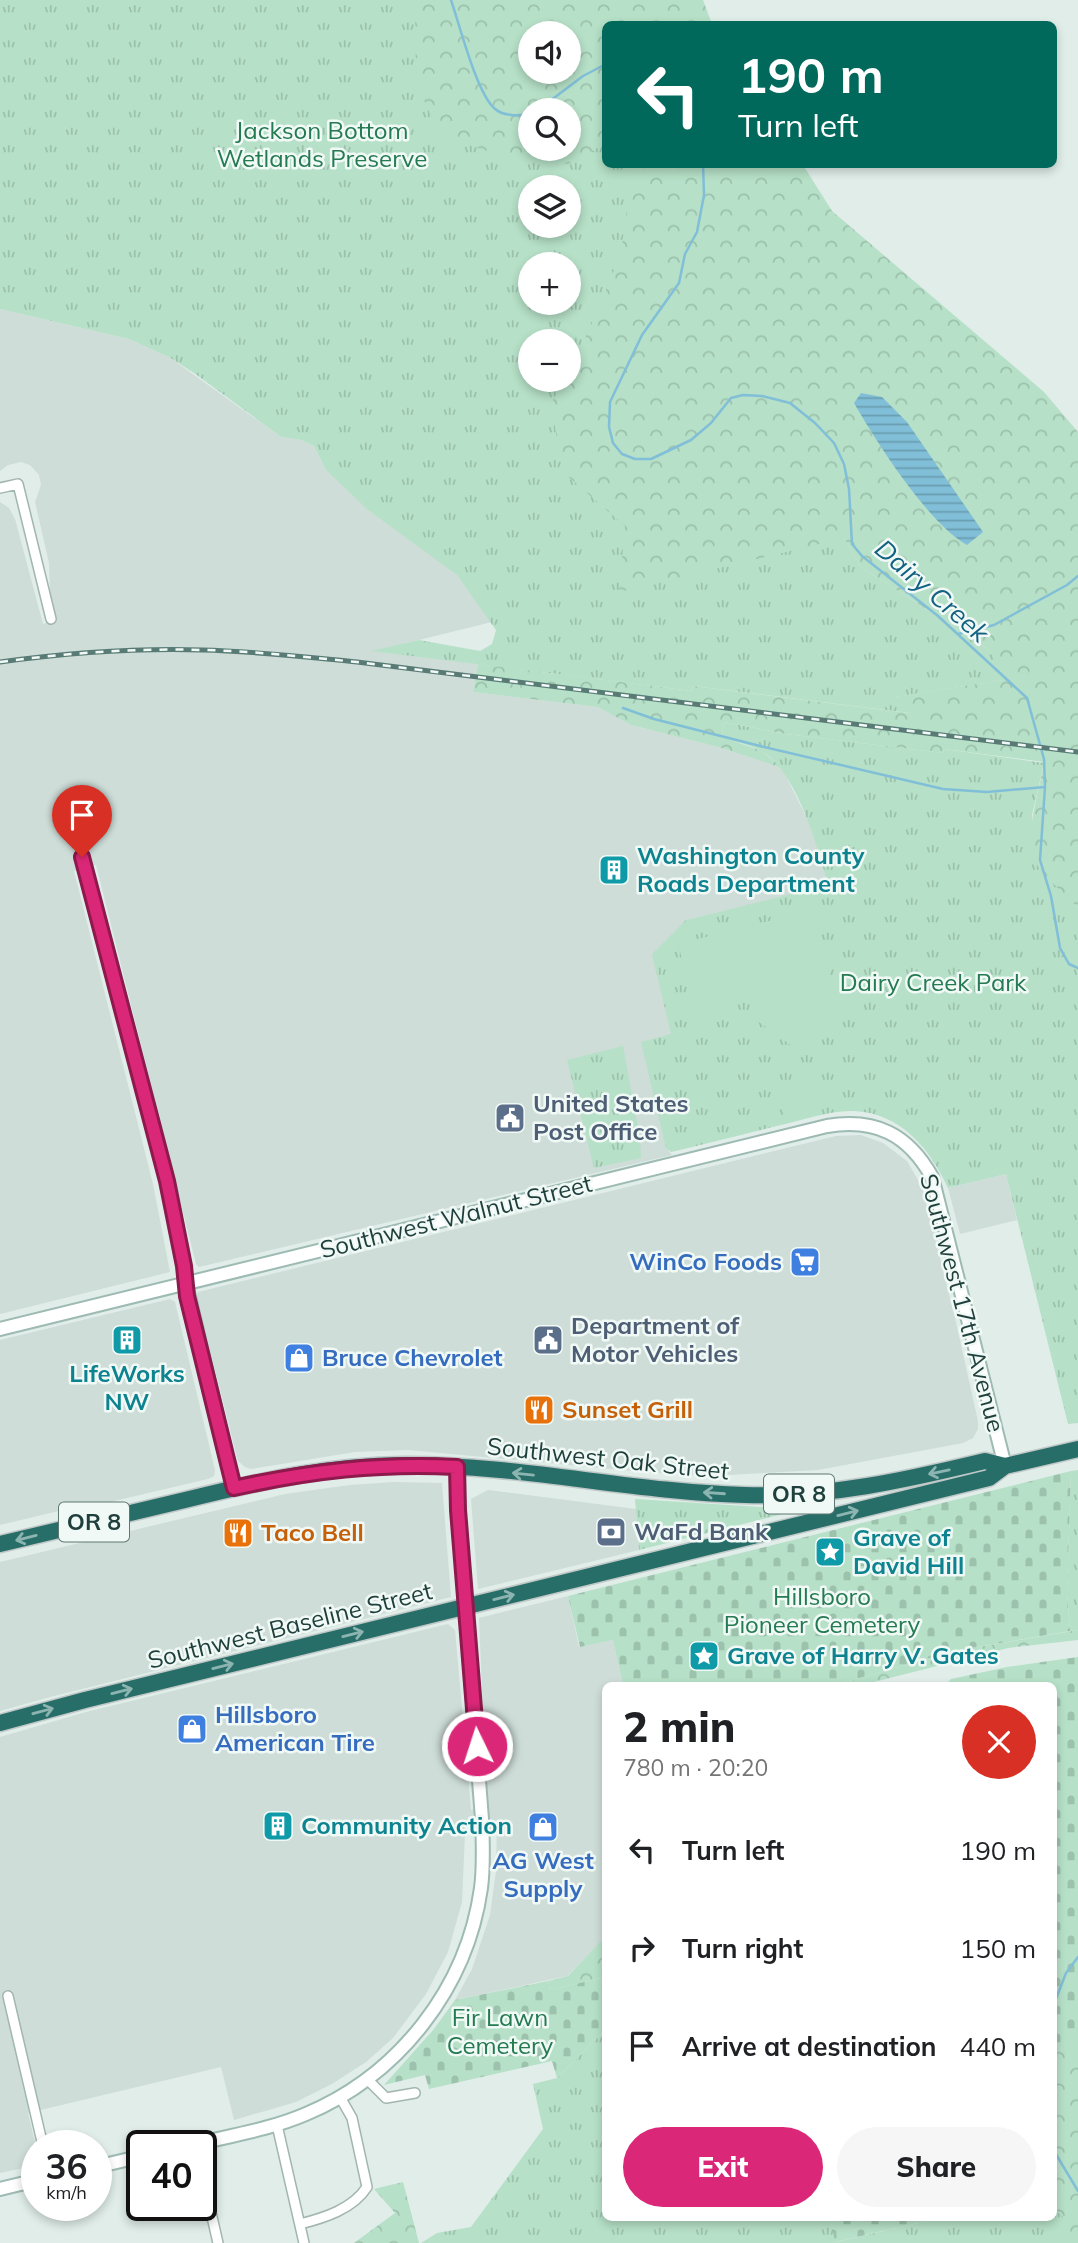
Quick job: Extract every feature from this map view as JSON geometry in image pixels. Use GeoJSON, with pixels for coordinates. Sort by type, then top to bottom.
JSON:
{"type":"FeatureCollection","features":[{"type":"Feature","properties":{"kind":"highway","name":"Southwest Baseline Street"},"geometry":{"type":"LineString","coordinates":[[0,1723],[989,1478],[1005,1466],[1078,1449]]}},
{"type":"Feature","properties":{"kind":"highway","name":"Southwest Oak Street"},"geometry":{"type":"LineString","coordinates":[[0,1544],[234,1488],[357,1467],[457,1467],[691,1492],[748,1495],[799,1494],[853,1488],[985,1461],[1005,1466]]}},
{"type":"Feature","properties":{"kind":"street"},"geometry":{"type":"LineString","coordinates":[[0,488],[18,484],[51,619]]}},
{"type":"Feature","properties":{"kind":"street"},"geometry":{"type":"LineString","coordinates":[[82,857],[167,1181],[186,1284],[234,1488]]}},
{"type":"Feature","properties":{"kind":"street","name":"Southwest Walnut Street"},"geometry":{"type":"LineString","coordinates":[[0,1329],[827,1126],[848,1123],[867,1125],[891,1133],[908,1145]]}},
{"type":"Feature","properties":{"kind":"street","name":"Southwest 17th Avenue"},"geometry":{"type":"LineString","coordinates":[[908,1145],[925,1164],[935,1186],[1005,1466]]}},
{"type":"Feature","properties":{"kind":"street"},"geometry":{"type":"LineString","coordinates":[[217,2139],[304,2115],[340,2097],[367,2079],[396,2054],[428,2018],[460,1962],[481,1891],[483,1860],[457,1467]]}},
{"type":"Feature","properties":{"kind":"street"},"geometry":{"type":"LineString","coordinates":[[8,1996],[39,2130]]}},
{"type":"Feature","properties":{"kind":"street"},"geometry":{"type":"LineString","coordinates":[[367,2079],[386,2098],[415,2093]]}},
{"type":"Feature","properties":{"kind":"street"},"geometry":{"type":"LineString","coordinates":[[300,2224],[328,2217],[363,2193],[367,2187],[352,2118],[340,2097]]}},
{"type":"Feature","properties":{"kind":"street"},"geometry":{"type":"LineString","coordinates":[[277,2124],[304,2243]]}},
{"type":"Feature","properties":{"kind":"street"},"geometry":{"type":"LineString","coordinates":[[0,2189],[21,2184]]}},
{"type":"Feature","properties":{"kind":"street"},"geometry":{"type":"LineString","coordinates":[[213,2221],[218,2243]]}},
{"type":"Feature","properties":{"kind":"shaded area"},"geometry":{"type":"Polygon","coordinates":[[[0,309],[129,339],[169,357],[281,437],[301,440],[314,446],[326,470],[457,575],[492,622],[374,651],[478,664],[473,692],[599,707],[631,725],[722,748],[782,768],[815,835],[828,886],[686,920],[672,1033],[668,1150],[672,1155],[199,1267],[196,1264],[96,865],[74,871],[153,1184],[170,1272],[0,1314],[0,502],[9,508],[15,519],[43,624],[57,620],[50,591],[49,563],[35,502],[41,485],[39,475],[30,465],[21,462],[8,465],[0,471],[0,309]]]}},
{"type":"Feature","properties":{"kind":"shaded area"},"geometry":{"type":"Polygon","coordinates":[[[861,1135],[883,1143],[907,1161],[922,1187],[978,1421],[978,1429],[973,1438],[963,1443],[818,1470],[709,1476],[408,1450],[355,1452],[251,1469],[238,1461],[196,1295],[198,1292],[836,1136],[861,1135]]]}},
{"type":"Feature","properties":{"kind":"shaded area"},"geometry":{"type":"Polygon","coordinates":[[[1006,1174],[1017,1220],[960,1234],[948,1188],[1006,1174]]]}},
{"type":"Feature","properties":{"kind":"shaded area"},"geometry":{"type":"Polygon","coordinates":[[[170,1299],[175,1302],[215,1470],[214,1476],[97,1505],[92,1503],[0,1525],[0,1340],[170,1299]]]}},
{"type":"Feature","properties":{"kind":"shaded area"},"geometry":{"type":"Polygon","coordinates":[[[394,1482],[442,1483],[451,1597],[0,1711],[0,1562],[285,1494],[394,1482]]]}},
{"type":"Feature","properties":{"kind":"shaded area"},"geometry":{"type":"Polygon","coordinates":[[[488,1490],[636,1509],[639,1550],[478,1589],[471,1499],[488,1490]]]}},
{"type":"Feature","properties":{"kind":"shaded area"},"geometry":{"type":"Polygon","coordinates":[[[568,1596],[579,1647],[613,1640],[622,1682],[602,1682],[602,1942],[567,1976],[455,2000],[472,1969],[490,1915],[496,1871],[497,1822],[465,1833],[462,1902],[448,1952],[426,1994],[393,2038],[366,2062],[332,2084],[296,2102],[234,2120],[221,2067],[28,2113],[32,2130],[21,2130],[21,2168],[0,2173],[0,1737],[86,1712],[448,1624],[455,1630],[471,1810],[487,1804],[479,1618],[568,1596]]]}},
{"type":"Feature","properties":{"kind":"green space","name":"Jackson Bottom Wetlands Preserve"},"geometry":{"type":"Polygon","coordinates":[[[0,0],[447,0],[518,127],[518,161],[581,161],[581,130],[602,96],[602,168],[677,168],[844,538],[861,567],[988,649],[1010,679],[895,697],[910,713],[693,686],[692,691],[371,651],[419,640],[480,651],[492,644],[496,630],[457,575],[367,509],[326,470],[314,446],[301,440],[281,437],[169,357],[129,339],[0,309],[0,0]]]}},
{"type":"Feature","properties":{"kind":"green space"},"geometry":{"type":"Polygon","coordinates":[[[415,0],[703,0],[711,21],[602,21],[602,146],[581,157],[581,98],[518,98],[518,157],[497,154],[440,136],[416,82],[415,0]]]}},
{"type":"Feature","properties":{"kind":"green space"},"geometry":{"type":"Polygon","coordinates":[[[547,161],[574,161],[568,164],[547,161]]]}},
{"type":"Feature","properties":{"kind":"green space"},"geometry":{"type":"Polygon","coordinates":[[[633,168],[805,168],[832,211],[1044,392],[1078,432],[1078,908],[1044,874],[1034,858],[1031,832],[1044,762],[944,749],[943,753],[786,734],[724,722],[722,737],[762,751],[782,768],[722,748],[631,725],[598,707],[473,692],[478,664],[692,691],[693,686],[909,713],[894,697],[1009,679],[988,649],[861,567],[844,538],[619,592],[625,526],[563,472],[551,404],[557,392],[581,392],[581,346],[621,253],[633,168]]]}},
{"type":"Feature","properties":{"kind":"green space","name":"Dairy Creek Park"},"geometry":{"type":"Polygon","coordinates":[[[724,722],[786,734],[943,753],[944,749],[1044,763],[1032,815],[1038,866],[1078,908],[1078,1423],[1068,1424],[1006,1174],[948,1188],[923,1147],[900,1126],[871,1113],[854,1111],[817,1116],[671,1152],[666,1148],[641,1042],[671,1034],[652,954],[686,920],[828,885],[804,812],[786,776],[763,752],[722,737],[724,722]]]}},
{"type":"Feature","properties":{"kind":"green space"},"geometry":{"type":"Polygon","coordinates":[[[813,910],[832,981],[844,994],[813,1048],[799,1051],[749,1015],[754,1000],[696,1014],[678,944],[813,910]]]}},
{"type":"Feature","properties":{"kind":"green space"},"geometry":{"type":"Polygon","coordinates":[[[623,1046],[641,1158],[594,1168],[567,1060],[623,1046]]]}},
{"type":"Feature","properties":{"kind":"green space"},"geometry":{"type":"Polygon","coordinates":[[[822,1085],[827,1107],[785,1117],[780,1095],[822,1085]]]}},
{"type":"Feature","properties":{"kind":"green space"},"geometry":{"type":"Polygon","coordinates":[[[1078,1470],[1078,1630],[1070,1631],[1067,1593],[1071,1471],[1078,1470]]]}},
{"type":"Feature","properties":{"kind":"green space","name":"Hillsboro Pioneer Cemetery"},"geometry":{"type":"Polygon","coordinates":[[[1071,1471],[1067,1593],[1070,1631],[954,1651],[846,1682],[622,1682],[613,1640],[580,1647],[568,1596],[1071,1471]]]}},
{"type":"Feature","properties":{"kind":"green space"},"geometry":{"type":"Polygon","coordinates":[[[635,1499],[760,1507],[823,1504],[639,1550],[635,1499]]]}},
{"type":"Feature","properties":{"kind":"green space"},"geometry":{"type":"Polygon","coordinates":[[[1078,1630],[1078,1640],[1008,1648],[874,1682],[846,1682],[954,1651],[1078,1630]]]}},
{"type":"Feature","properties":{"kind":"green space"},"geometry":{"type":"Polygon","coordinates":[[[1078,1657],[1078,2044],[1057,2048],[1057,1682],[948,1682],[951,1679],[1007,1667],[1078,1657]]]}},
{"type":"Feature","properties":{"kind":"green space"},"geometry":{"type":"Polygon","coordinates":[[[1078,1665],[1078,2243],[1065,2243],[1071,2227],[1057,2212],[1057,1682],[948,1682],[1050,1666],[1078,1665]]]}},
{"type":"Feature","properties":{"kind":"green space"},"geometry":{"type":"Polygon","coordinates":[[[601,1941],[602,1978],[550,1990],[548,1981],[568,1976],[601,1941]]]}},
{"type":"Feature","properties":{"kind":"green space","name":"Fir Lawn Cemetery"},"geometry":{"type":"Polygon","coordinates":[[[602,1978],[602,2033],[557,2078],[552,2061],[429,2089],[425,2075],[384,2085],[434,2029],[455,2000],[548,1981],[550,1990],[602,1978]]]}},
{"type":"Feature","properties":{"kind":"green space"},"geometry":{"type":"Polygon","coordinates":[[[602,2033],[602,2221],[831,2221],[836,2242],[927,2221],[1057,2221],[1057,2073],[1078,2243],[421,2243],[437,2233],[471,2227],[543,2129],[533,2084],[557,2078],[602,2033]]]}},
{"type":"Feature","properties":{"kind":"green space"},"geometry":{"type":"Polygon","coordinates":[[[403,2182],[419,2243],[354,2243],[395,2213],[374,2189],[403,2182]]]}},
{"type":"Feature","properties":{"kind":"green space"},"geometry":{"type":"Polygon","coordinates":[[[831,2221],[927,2221],[835,2242],[831,2221]]]}},
{"type":"Feature","properties":{"kind":"water"},"geometry":{"type":"Polygon","coordinates":[[[861,393],[882,397],[907,422],[983,532],[967,545],[936,519],[904,481],[854,403],[861,393]]]}},
{"type":"Feature","properties":{"kind":"waterway","name":"Dairy Creek"},"geometry":{"type":"LineString","coordinates":[[451,0],[475,73],[487,100],[502,113],[518,115]]}},
{"type":"Feature","properties":{"kind":"waterway","name":"Dairy Creek"},"geometry":{"type":"LineString","coordinates":[[554,98],[583,76],[602,66]]}},
{"type":"Feature","properties":{"kind":"waterway","name":"Dairy Creek"},"geometry":{"type":"LineString","coordinates":[[703,168],[704,195],[697,232],[685,254],[679,283],[642,335],[610,402],[609,427],[613,443],[622,454],[635,459],[651,459],[691,440],[711,423],[731,398],[743,395],[762,396],[790,403],[834,443],[844,464],[849,489],[852,544],[862,556],[938,616],[1027,698],[1044,759],[1045,787],[1040,860],[1051,896],[1060,948],[1069,964],[1078,968]]}},
{"type":"Feature","properties":{"kind":"waterway"},"geometry":{"type":"LineString","coordinates":[[958,634],[994,625],[1067,585],[1078,576]]}},
{"type":"Feature","properties":{"kind":"waterway"},"geometry":{"type":"LineString","coordinates":[[623,708],[654,719],[760,746],[943,789],[987,792],[1045,787]]}},
{"type":"Feature","properties":{"kind":"waterway"},"geometry":{"type":"LineString","coordinates":[[1057,1996],[1066,1973],[1078,1957]]}},
{"type":"Feature","properties":{"kind":"waterway"},"geometry":{"type":"LineString","coordinates":[[1057,2156],[1078,2191]]}},
{"type":"Feature","properties":{"kind":"railway"},"geometry":{"type":"LineString","coordinates":[[0,662],[152,650],[280,654],[1078,752]]}},
{"type":"Feature","properties":{"kind":"place","name":"Washington County Roads Department"},"geometry":{"type":"Point","coordinates":[614,870]}},
{"type":"Feature","properties":{"kind":"place","name":"United States Post Office"},"geometry":{"type":"Point","coordinates":[510,1118]}},
{"type":"Feature","properties":{"kind":"place","name":"WinCo Foods"},"geometry":{"type":"Point","coordinates":[805,1262]}},
{"type":"Feature","properties":{"kind":"place","name":"LifeWorks NW"},"geometry":{"type":"Point","coordinates":[127,1340]}},
{"type":"Feature","properties":{"kind":"place","name":"Department of Motor Vehicles"},"geometry":{"type":"Point","coordinates":[548,1340]}},
{"type":"Feature","properties":{"kind":"place","name":"Bruce Chevrolet"},"geometry":{"type":"Point","coordinates":[299,1358]}},
{"type":"Feature","properties":{"kind":"place","name":"Sunset Grill"},"geometry":{"type":"Point","coordinates":[539,1410]}},
{"type":"Feature","properties":{"kind":"place","name":"WaFd Bank"},"geometry":{"type":"Point","coordinates":[611,1532]}},
{"type":"Feature","properties":{"kind":"place","name":"Taco Bell"},"geometry":{"type":"Point","coordinates":[238,1533]}},
{"type":"Feature","properties":{"kind":"place","name":"Grave of David Hill"},"geometry":{"type":"Point","coordinates":[830,1552]}},
{"type":"Feature","properties":{"kind":"place","name":"Grave of Harry V. Gates"},"geometry":{"type":"Point","coordinates":[704,1656]}},
{"type":"Feature","properties":{"kind":"place","name":"Hillsboro American Tire"},"geometry":{"type":"Point","coordinates":[192,1729]}},
{"type":"Feature","properties":{"kind":"place","name":"Community Action"},"geometry":{"type":"Point","coordinates":[278,1826]}},
{"type":"Feature","properties":{"kind":"place","name":"AG West Supply"},"geometry":{"type":"Point","coordinates":[543,1827]}},
{"type":"Feature","properties":{"kind":"route"},"geometry":{"type":"LineString","coordinates":[[82,857],[167,1181],[184,1266],[187,1296],[234,1488],[357,1467],[457,1467],[477,1746]]}}]}
